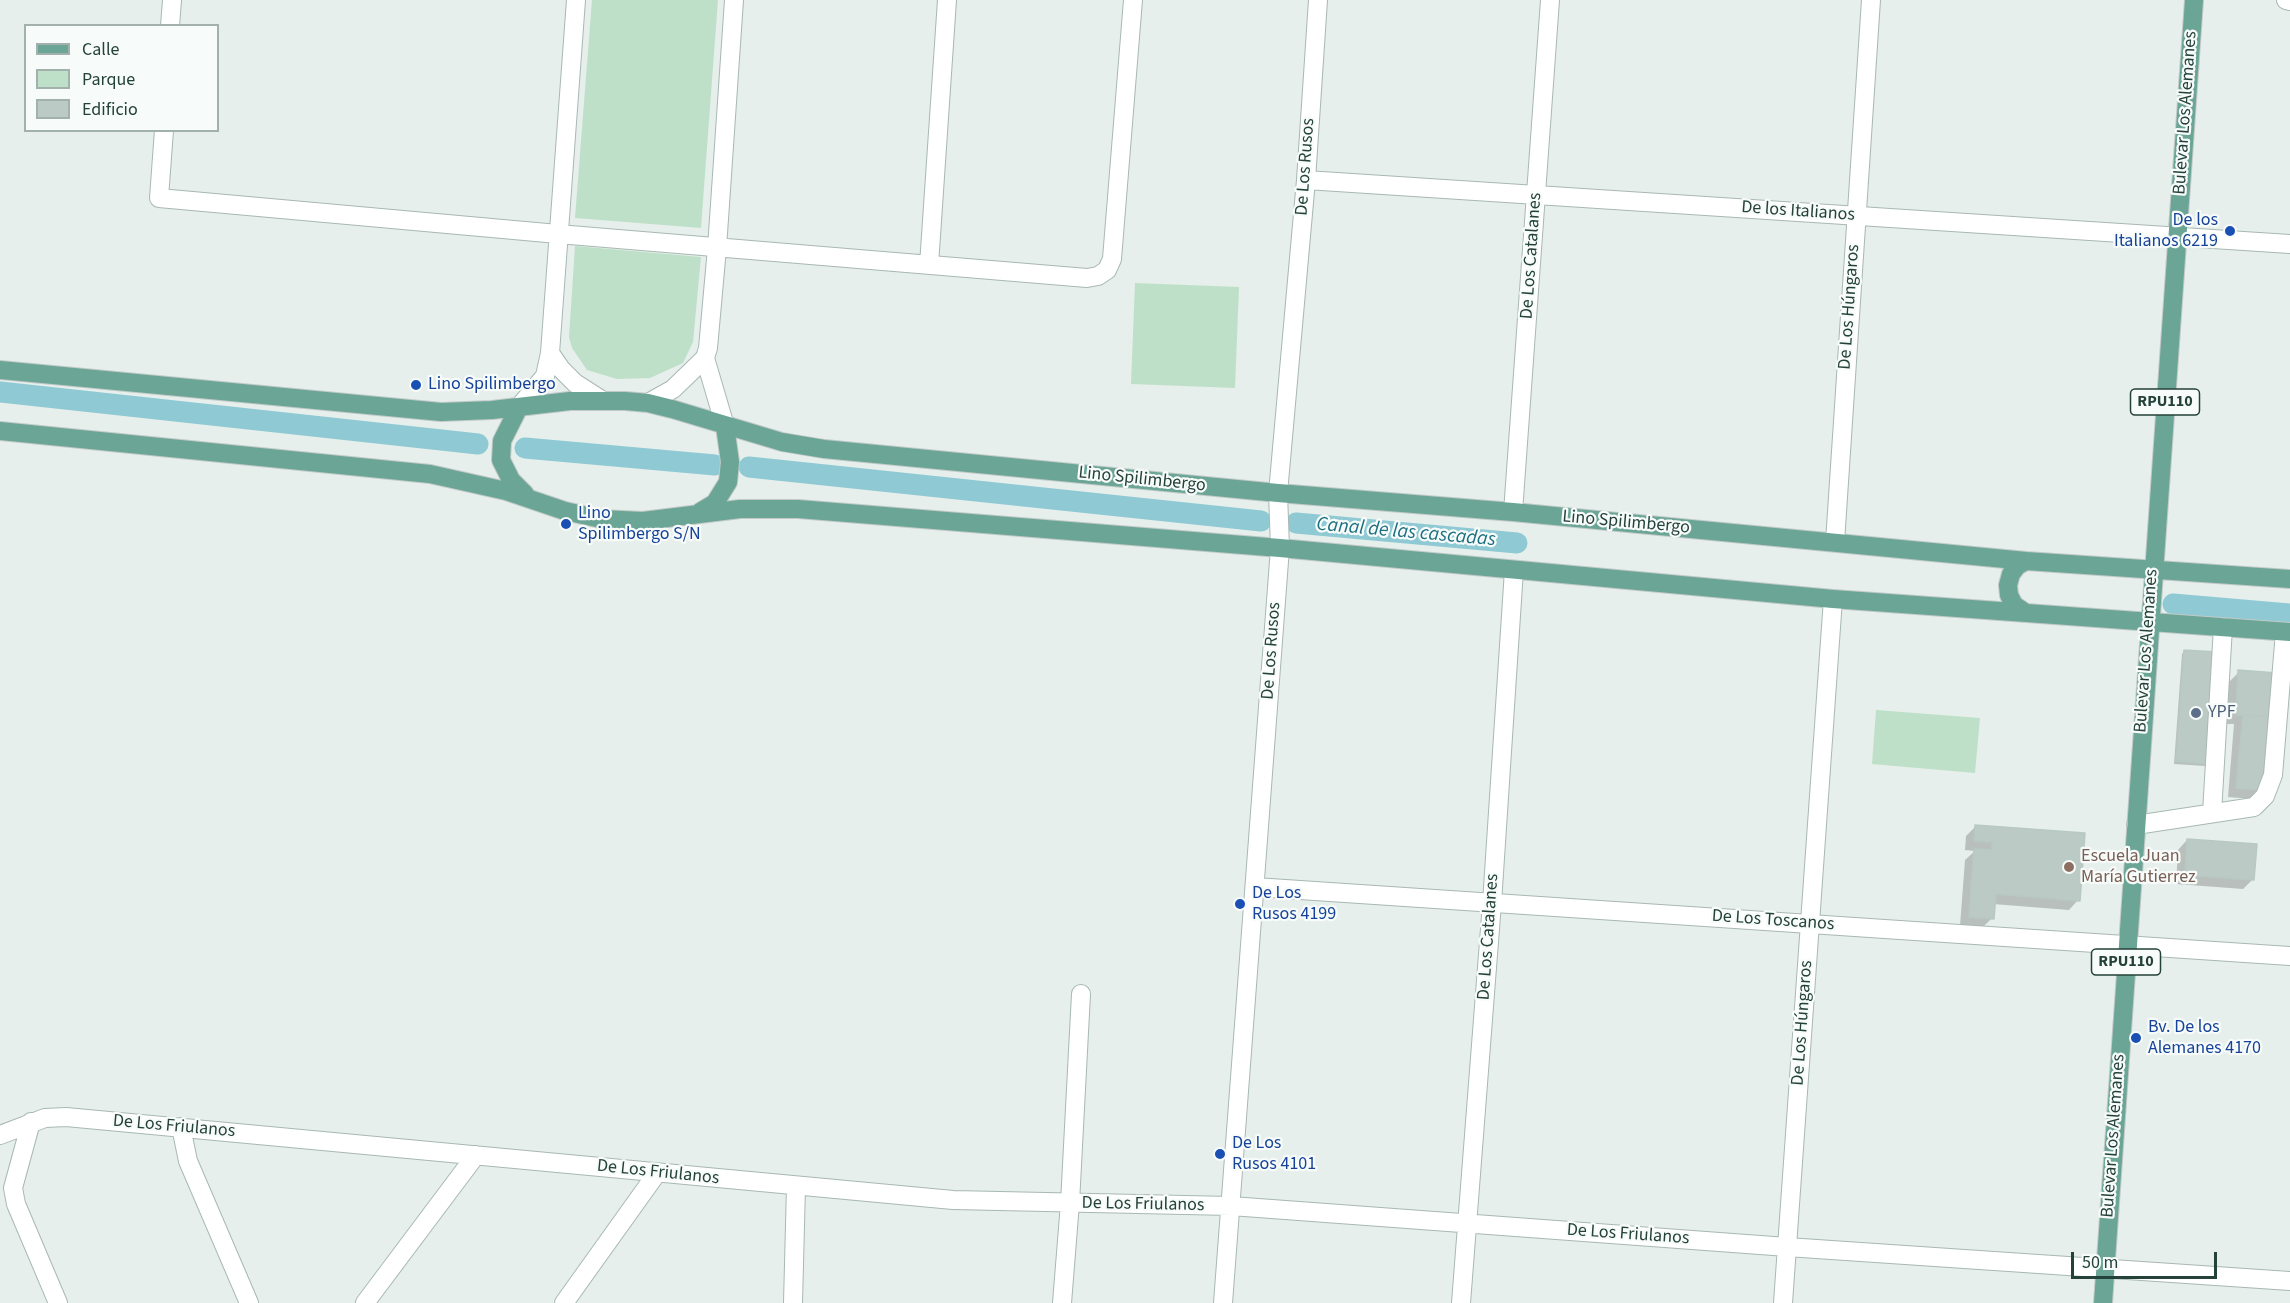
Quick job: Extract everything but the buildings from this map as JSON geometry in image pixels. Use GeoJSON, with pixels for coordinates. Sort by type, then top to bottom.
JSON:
{"type":"FeatureCollection","features":[{"type":"Feature","properties":{"kind":"main road","name":"Bulevar Los Alemanes"},"geometry":{"type":"LineString","coordinates":[[2103,1303],[2194,0]]}},
{"type":"Feature","properties":{"kind":"main road","name":"Lino Spilimbergo"},"geometry":{"type":"LineString","coordinates":[[0,370],[441,412],[600,399],[648,403],[782,442],[824,449],[2026,561],[2290,579]]}},
{"type":"Feature","properties":{"kind":"main road"},"geometry":{"type":"LineString","coordinates":[[519,407],[502,441],[501,460],[511,480],[530,498]]}},
{"type":"Feature","properties":{"kind":"main road"},"geometry":{"type":"LineString","coordinates":[[693,515],[715,503],[728,482],[730,462],[725,426]]}},
{"type":"Feature","properties":{"kind":"main road"},"geometry":{"type":"LineString","coordinates":[[0,431],[419,472],[466,480],[530,498],[565,511],[602,519],[643,520],[740,509],[798,509],[1280,548],[1833,599],[2288,630]]}},
{"type":"Feature","properties":{"kind":"main road"},"geometry":{"type":"LineString","coordinates":[[2023,612],[2014,605],[2009,595],[2008,585],[2011,574],[2017,566],[2026,561]]}},
{"type":"Feature","properties":{"kind":"street"},"geometry":{"type":"LineString","coordinates":[[170,24],[172,0]]}},
{"type":"Feature","properties":{"kind":"street"},"geometry":{"type":"LineString","coordinates":[[519,407],[545,376],[550,353],[576,0]]}},
{"type":"Feature","properties":{"kind":"street"},"geometry":{"type":"LineString","coordinates":[[648,403],[673,389],[705,358],[708,348],[734,0]]}},
{"type":"Feature","properties":{"kind":"street"},"geometry":{"type":"LineString","coordinates":[[928,265],[947,0]]}},
{"type":"Feature","properties":{"kind":"street"},"geometry":{"type":"LineString","coordinates":[[164,132],[159,198],[717,248],[1087,278],[1098,276],[1107,270],[1112,259],[1133,0]]}},
{"type":"Feature","properties":{"kind":"street","name":"De Los Rusos"},"geometry":{"type":"LineString","coordinates":[[1223,1303],[1280,548],[1278,493],[1306,180],[1318,0]]}},
{"type":"Feature","properties":{"kind":"street","name":"De Los Catalanes"},"geometry":{"type":"LineString","coordinates":[[1514,512],[1550,0]]}},
{"type":"Feature","properties":{"kind":"street","name":"De Los Húngaros"},"geometry":{"type":"LineString","coordinates":[[1835,542],[1871,0]]}},
{"type":"Feature","properties":{"kind":"street","name":"De los Italianos"},"geometry":{"type":"LineString","coordinates":[[1306,180],[2290,244]]}},
{"type":"Feature","properties":{"kind":"street"},"geometry":{"type":"LineString","coordinates":[[550,353],[575,383],[600,399]]}},
{"type":"Feature","properties":{"kind":"street"},"geometry":{"type":"LineString","coordinates":[[705,358],[725,426]]}},
{"type":"Feature","properties":{"kind":"street","name":"De Los Catalanes"},"geometry":{"type":"LineString","coordinates":[[1461,1303],[1492,903],[1514,570]]}},
{"type":"Feature","properties":{"kind":"street","name":"De Los Húngaros"},"geometry":{"type":"LineString","coordinates":[[1783,1303],[1833,599]]}},
{"type":"Feature","properties":{"kind":"street"},"geometry":{"type":"LineString","coordinates":[[2212,813],[2223,627]]}},
{"type":"Feature","properties":{"kind":"street"},"geometry":{"type":"LineString","coordinates":[[2136,825],[2254,807],[2265,796],[2273,775],[2288,630]]}},
{"type":"Feature","properties":{"kind":"street","name":"De Los Toscanos"},"geometry":{"type":"LineString","coordinates":[[1255,887],[2290,956]]}},
{"type":"Feature","properties":{"kind":"street"},"geometry":{"type":"LineString","coordinates":[[1062,1303],[1070,1203],[1081,994]]}},
{"type":"Feature","properties":{"kind":"street","name":"De Los Friulanos"},"geometry":{"type":"LineString","coordinates":[[0,1135],[45,1118],[66,1117],[953,1200],[1231,1206],[2290,1281]]}},
{"type":"Feature","properties":{"kind":"street"},"geometry":{"type":"LineString","coordinates":[[31,1122],[13,1188],[15,1204],[58,1303]]}},
{"type":"Feature","properties":{"kind":"street"},"geometry":{"type":"LineString","coordinates":[[181,1127],[188,1161],[249,1303]]}},
{"type":"Feature","properties":{"kind":"street"},"geometry":{"type":"LineString","coordinates":[[365,1303],[476,1155]]}},
{"type":"Feature","properties":{"kind":"street"},"geometry":{"type":"LineString","coordinates":[[564,1303],[657,1173]]}},
{"type":"Feature","properties":{"kind":"street"},"geometry":{"type":"LineString","coordinates":[[793,1303],[796,1186]]}},
{"type":"Feature","properties":{"kind":"green space"},"geometry":{"type":"Polygon","coordinates":[[[592,0],[718,0],[701,228],[575,218],[592,0]]]}},
{"type":"Feature","properties":{"kind":"green space"},"geometry":{"type":"Polygon","coordinates":[[[575,246],[701,257],[693,342],[683,363],[650,378],[617,379],[587,370],[572,348],[569,337],[575,246]]]}},
{"type":"Feature","properties":{"kind":"green space"},"geometry":{"type":"Polygon","coordinates":[[[1135,283],[1239,287],[1235,388],[1131,384],[1135,283]]]}},
{"type":"Feature","properties":{"kind":"green space"},"geometry":{"type":"Polygon","coordinates":[[[1876,710],[1980,718],[1975,773],[1872,764],[1876,710]]]}},
{"type":"Feature","properties":{"kind":"waterway"},"geometry":{"type":"LineString","coordinates":[[0,392],[478,444]]}},
{"type":"Feature","properties":{"kind":"waterway","name":"Canal de las cascadas"},"geometry":{"type":"LineString","coordinates":[[525,448],[715,465]]}},
{"type":"Feature","properties":{"kind":"waterway"},"geometry":{"type":"LineString","coordinates":[[749,467],[1261,521]]}},
{"type":"Feature","properties":{"kind":"waterway","name":"Canal de las cascadas"},"geometry":{"type":"LineString","coordinates":[[1296,523],[1517,543]]}},
{"type":"Feature","properties":{"kind":"waterway","name":"Canal de las cascadas"},"geometry":{"type":"LineString","coordinates":[[2173,604],[2290,614]]}},
{"type":"Feature","properties":{"kind":"place","name":"De los Italianos 6219"},"geometry":{"type":"Point","coordinates":[2230,231]}},
{"type":"Feature","properties":{"kind":"place","name":"Lino Spilimbergo"},"geometry":{"type":"Point","coordinates":[416,385]}},
{"type":"Feature","properties":{"kind":"place","name":"Lino Spilimbergo S/N"},"geometry":{"type":"Point","coordinates":[566,524]}},
{"type":"Feature","properties":{"kind":"place","name":"YPF"},"geometry":{"type":"Point","coordinates":[2196,713]}},
{"type":"Feature","properties":{"kind":"place","name":"Escuela Juan María Gutierrez"},"geometry":{"type":"Point","coordinates":[2069,867]}},
{"type":"Feature","properties":{"kind":"place","name":"De Los Rusos 4199"},"geometry":{"type":"Point","coordinates":[1240,904]}},
{"type":"Feature","properties":{"kind":"place","name":"Bv. De los Alemanes 4170"},"geometry":{"type":"Point","coordinates":[2136,1038]}},
{"type":"Feature","properties":{"kind":"place","name":"De Los Rusos 4101"},"geometry":{"type":"Point","coordinates":[1220,1154]}}]}
